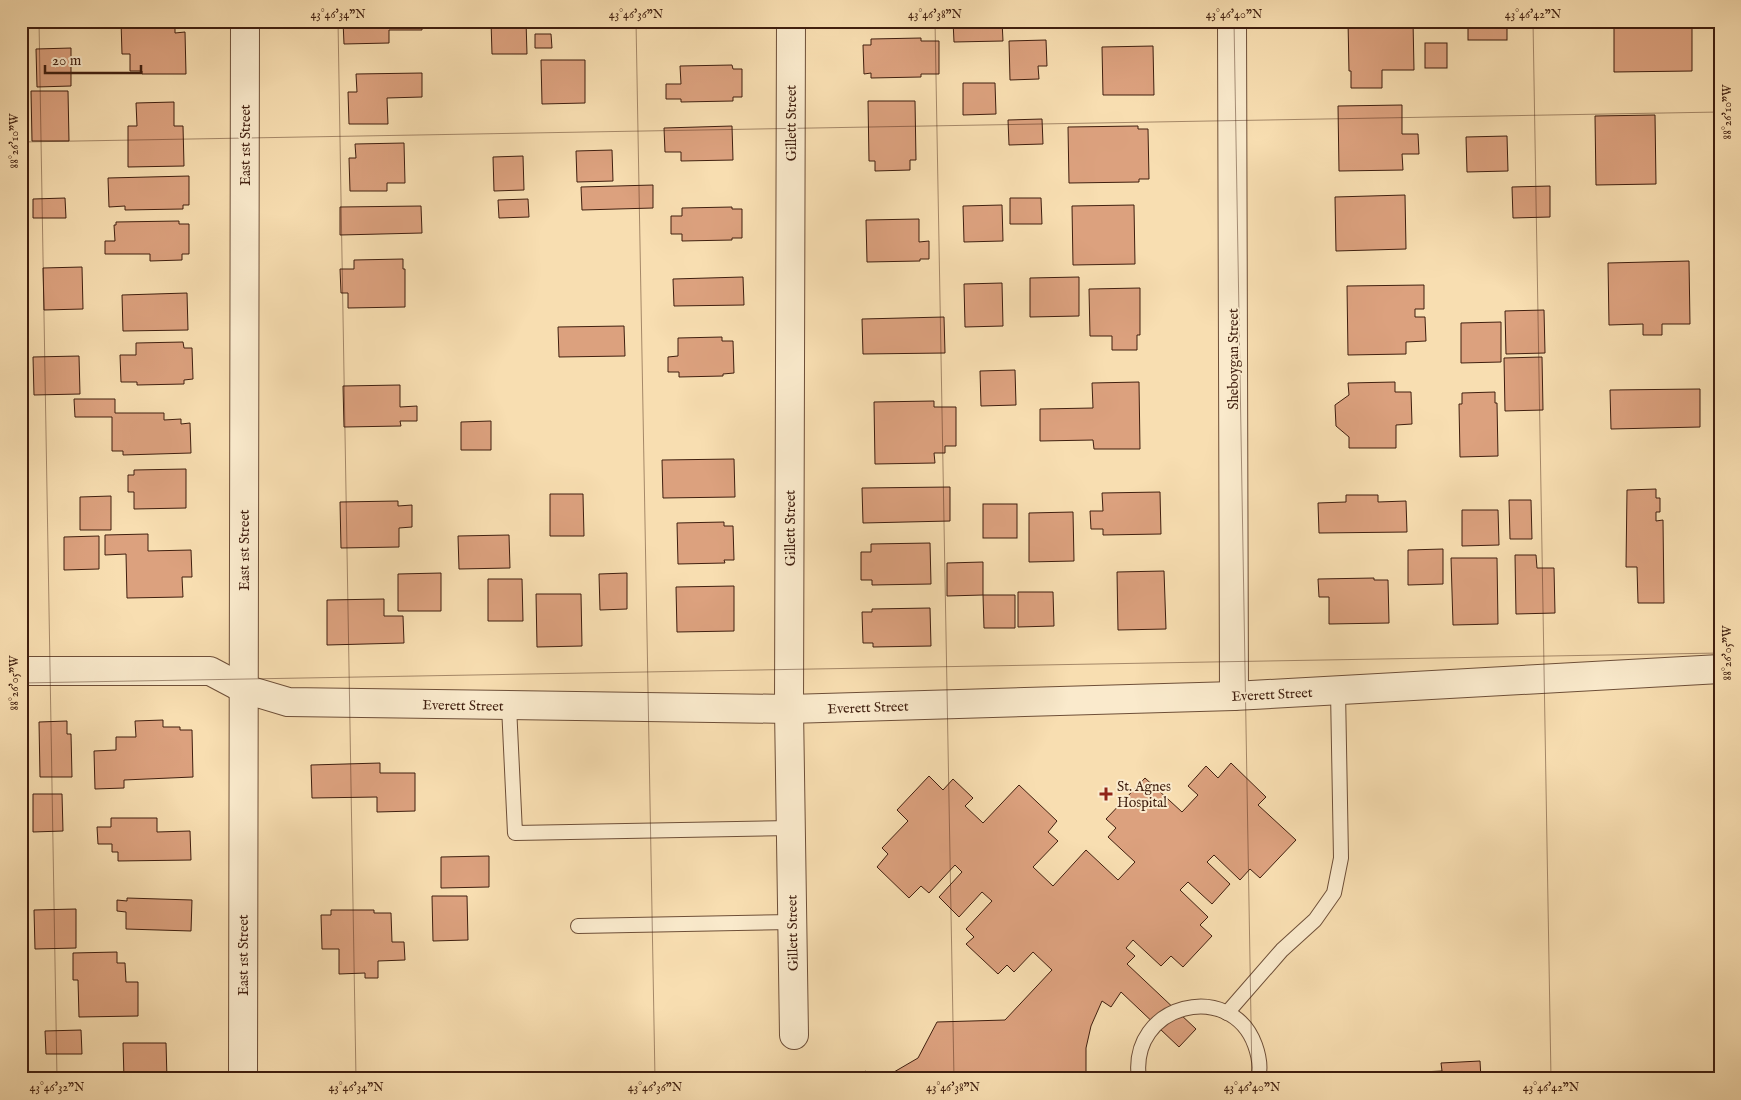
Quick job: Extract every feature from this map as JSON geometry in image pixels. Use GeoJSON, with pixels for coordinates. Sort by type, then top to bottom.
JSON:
{"type":"FeatureCollection","features":[{"type":"Feature","properties":{"kind":"street","name":"East 1st Street"},"geometry":{"type":"LineString","coordinates":[[243,1079],[245,21]]}},
{"type":"Feature","properties":{"kind":"street","name":"Gillett Street"},"geometry":{"type":"LineString","coordinates":[[791,21],[789,709],[794,1035]]}},
{"type":"Feature","properties":{"kind":"street","name":"Sheboygan Street"},"geometry":{"type":"LineString","coordinates":[[1232,21],[1234,696]]}},
{"type":"Feature","properties":{"kind":"street","name":"Everett Street"},"geometry":{"type":"LineString","coordinates":[[21,671],[210,670],[244,689],[288,702],[789,709],[1234,696],[1720,669]]}},
{"type":"Feature","properties":{"kind":"lane"},"geometry":{"type":"LineString","coordinates":[[1226,1013],[1282,950],[1315,920],[1334,893],[1341,858],[1338,690]]}},
{"type":"Feature","properties":{"kind":"lane"},"geometry":{"type":"LineString","coordinates":[[509,706],[515,833],[791,828]]}},
{"type":"Feature","properties":{"kind":"lane"},"geometry":{"type":"LineString","coordinates":[[578,926],[792,922]]}},
{"type":"Feature","properties":{"kind":"lane"},"geometry":{"type":"LineString","coordinates":[[1139,1079],[1137,1067],[1140,1047],[1151,1028],[1167,1015],[1186,1007],[1207,1006],[1226,1013],[1241,1024],[1252,1038],[1258,1055],[1260,1073],[1258,1079]]}},
{"type":"Feature","properties":{"kind":"building"},"geometry":{"type":"Polygon","coordinates":[[[121,21],[175,21],[175,33],[185,32],[186,74],[142,74],[142,71],[130,71],[130,54],[122,54],[121,21]]]}},
{"type":"Feature","properties":{"kind":"building"},"geometry":{"type":"Polygon","coordinates":[[[343,21],[422,21],[422,30],[389,30],[389,43],[344,44],[343,21]]]}},
{"type":"Feature","properties":{"kind":"building"},"geometry":{"type":"Polygon","coordinates":[[[491,21],[526,21],[527,54],[492,54],[491,21]]]}},
{"type":"Feature","properties":{"kind":"building"},"geometry":{"type":"Polygon","coordinates":[[[953,21],[1002,21],[1003,41],[954,42],[953,21]]]}},
{"type":"Feature","properties":{"kind":"building"},"geometry":{"type":"Polygon","coordinates":[[[1348,21],[1413,21],[1414,70],[1382,70],[1382,88],[1351,88],[1348,21]]]}},
{"type":"Feature","properties":{"kind":"building"},"geometry":{"type":"Polygon","coordinates":[[[1468,21],[1507,21],[1507,40],[1468,40],[1468,21]]]}},
{"type":"Feature","properties":{"kind":"building"},"geometry":{"type":"Polygon","coordinates":[[[1614,21],[1692,21],[1692,71],[1614,72],[1614,21]]]}},
{"type":"Feature","properties":{"kind":"building"},"geometry":{"type":"Polygon","coordinates":[[[535,34],[551,34],[552,48],[535,48],[535,34]]]}},
{"type":"Feature","properties":{"kind":"building"},"geometry":{"type":"Polygon","coordinates":[[[921,38],[921,41],[939,41],[939,74],[921,74],[921,77],[871,78],[871,73],[864,74],[863,45],[871,45],[871,39],[921,38]]]}},
{"type":"Feature","properties":{"kind":"building"},"geometry":{"type":"Polygon","coordinates":[[[1046,40],[1047,66],[1038,66],[1039,79],[1010,80],[1009,41],[1046,40]]]}},
{"type":"Feature","properties":{"kind":"building"},"geometry":{"type":"Polygon","coordinates":[[[1425,43],[1447,43],[1447,68],[1425,68],[1425,43]]]}},
{"type":"Feature","properties":{"kind":"building"},"geometry":{"type":"Polygon","coordinates":[[[1153,46],[1154,95],[1103,95],[1102,47],[1153,46]]]}},
{"type":"Feature","properties":{"kind":"building"},"geometry":{"type":"Polygon","coordinates":[[[71,48],[71,86],[37,87],[36,49],[71,48]]]}},
{"type":"Feature","properties":{"kind":"building"},"geometry":{"type":"Polygon","coordinates":[[[541,60],[585,60],[585,103],[542,104],[541,60]]]}},
{"type":"Feature","properties":{"kind":"building"},"geometry":{"type":"Polygon","coordinates":[[[732,65],[733,69],[742,69],[742,97],[733,97],[733,101],[681,102],[681,99],[666,99],[666,84],[681,84],[680,66],[732,65]]]}},
{"type":"Feature","properties":{"kind":"building"},"geometry":{"type":"Polygon","coordinates":[[[422,73],[422,97],[387,98],[388,124],[349,124],[348,92],[357,92],[356,74],[422,73]]]}},
{"type":"Feature","properties":{"kind":"building"},"geometry":{"type":"Polygon","coordinates":[[[963,83],[995,83],[996,114],[963,115],[963,83]]]}},
{"type":"Feature","properties":{"kind":"building"},"geometry":{"type":"Polygon","coordinates":[[[31,91],[68,91],[69,141],[32,141],[31,91]]]}},
{"type":"Feature","properties":{"kind":"building"},"geometry":{"type":"Polygon","coordinates":[[[868,101],[915,101],[916,160],[910,160],[910,170],[875,171],[875,161],[869,161],[868,101]]]}},
{"type":"Feature","properties":{"kind":"building"},"geometry":{"type":"Polygon","coordinates":[[[174,102],[174,126],[183,126],[184,166],[128,167],[128,126],[137,126],[136,103],[174,102]]]}},
{"type":"Feature","properties":{"kind":"building"},"geometry":{"type":"Polygon","coordinates":[[[1402,105],[1402,134],[1418,134],[1419,154],[1402,154],[1403,170],[1339,171],[1338,106],[1402,105]]]}},
{"type":"Feature","properties":{"kind":"building"},"geometry":{"type":"Polygon","coordinates":[[[1655,115],[1656,184],[1596,185],[1595,116],[1655,115]]]}},
{"type":"Feature","properties":{"kind":"building"},"geometry":{"type":"Polygon","coordinates":[[[1042,119],[1043,144],[1009,145],[1008,120],[1042,119]]]}},
{"type":"Feature","properties":{"kind":"building"},"geometry":{"type":"Polygon","coordinates":[[[732,126],[733,160],[681,161],[681,152],[665,152],[664,128],[732,126]]]}},
{"type":"Feature","properties":{"kind":"building"},"geometry":{"type":"Polygon","coordinates":[[[1138,126],[1138,129],[1148,129],[1149,179],[1139,179],[1139,182],[1069,183],[1068,127],[1138,126]]]}},
{"type":"Feature","properties":{"kind":"building"},"geometry":{"type":"Polygon","coordinates":[[[1507,136],[1508,171],[1467,172],[1466,137],[1507,136]]]}},
{"type":"Feature","properties":{"kind":"building"},"geometry":{"type":"Polygon","coordinates":[[[404,143],[405,183],[387,183],[387,191],[350,191],[349,158],[356,158],[355,144],[404,143]]]}},
{"type":"Feature","properties":{"kind":"building"},"geometry":{"type":"Polygon","coordinates":[[[612,150],[613,181],[577,182],[576,151],[612,150]]]}},
{"type":"Feature","properties":{"kind":"building"},"geometry":{"type":"Polygon","coordinates":[[[523,156],[524,190],[494,191],[493,157],[523,156]]]}},
{"type":"Feature","properties":{"kind":"building"},"geometry":{"type":"Polygon","coordinates":[[[189,176],[189,205],[183,205],[183,209],[125,210],[125,206],[109,207],[108,178],[189,176]]]}},
{"type":"Feature","properties":{"kind":"building"},"geometry":{"type":"Polygon","coordinates":[[[653,185],[653,208],[582,210],[581,187],[653,185]]]}},
{"type":"Feature","properties":{"kind":"building"},"geometry":{"type":"Polygon","coordinates":[[[1550,186],[1550,217],[1513,218],[1512,187],[1550,186]]]}},
{"type":"Feature","properties":{"kind":"building"},"geometry":{"type":"Polygon","coordinates":[[[1405,195],[1406,249],[1336,251],[1335,197],[1405,195]]]}},
{"type":"Feature","properties":{"kind":"building"},"geometry":{"type":"Polygon","coordinates":[[[65,198],[66,218],[33,218],[33,199],[65,198]]]}},
{"type":"Feature","properties":{"kind":"building"},"geometry":{"type":"Polygon","coordinates":[[[1010,198],[1041,198],[1042,224],[1010,224],[1010,198]]]}},
{"type":"Feature","properties":{"kind":"building"},"geometry":{"type":"Polygon","coordinates":[[[528,199],[529,217],[499,218],[498,200],[528,199]]]}},
{"type":"Feature","properties":{"kind":"building"},"geometry":{"type":"Polygon","coordinates":[[[1002,205],[1003,241],[964,242],[963,206],[1002,205]]]}},
{"type":"Feature","properties":{"kind":"building"},"geometry":{"type":"Polygon","coordinates":[[[1134,205],[1135,264],[1073,265],[1072,206],[1134,205]]]}},
{"type":"Feature","properties":{"kind":"building"},"geometry":{"type":"Polygon","coordinates":[[[421,206],[422,233],[340,235],[340,207],[421,206]]]}},
{"type":"Feature","properties":{"kind":"building"},"geometry":{"type":"Polygon","coordinates":[[[732,207],[732,209],[742,209],[742,238],[682,241],[682,234],[671,234],[671,216],[682,216],[682,208],[732,207]]]}},
{"type":"Feature","properties":{"kind":"building"},"geometry":{"type":"Polygon","coordinates":[[[919,219],[919,242],[929,241],[929,259],[920,259],[920,261],[867,262],[866,220],[919,219]]]}},
{"type":"Feature","properties":{"kind":"building"},"geometry":{"type":"Polygon","coordinates":[[[179,221],[179,224],[189,224],[189,254],[182,254],[182,260],[150,261],[150,254],[105,254],[105,241],[115,241],[114,225],[116,225],[116,222],[179,221]]]}},
{"type":"Feature","properties":{"kind":"building"},"geometry":{"type":"Polygon","coordinates":[[[403,259],[403,269],[405,269],[405,307],[348,308],[348,293],[341,293],[340,269],[354,269],[354,260],[403,259]]]}},
{"type":"Feature","properties":{"kind":"building"},"geometry":{"type":"Polygon","coordinates":[[[1689,261],[1690,324],[1662,324],[1662,335],[1643,335],[1643,324],[1609,325],[1608,263],[1689,261]]]}},
{"type":"Feature","properties":{"kind":"building"},"geometry":{"type":"Polygon","coordinates":[[[82,267],[83,309],[44,310],[43,268],[82,267]]]}},
{"type":"Feature","properties":{"kind":"building"},"geometry":{"type":"Polygon","coordinates":[[[743,277],[744,305],[674,306],[673,279],[743,277]]]}},
{"type":"Feature","properties":{"kind":"building"},"geometry":{"type":"Polygon","coordinates":[[[1079,277],[1079,316],[1030,317],[1030,278],[1079,277]]]}},
{"type":"Feature","properties":{"kind":"building"},"geometry":{"type":"Polygon","coordinates":[[[1002,283],[1003,326],[965,327],[964,284],[1002,283]]]}},
{"type":"Feature","properties":{"kind":"building"},"geometry":{"type":"Polygon","coordinates":[[[1424,285],[1424,309],[1415,309],[1415,317],[1425,317],[1426,341],[1406,342],[1406,354],[1348,355],[1347,286],[1424,285]]]}},
{"type":"Feature","properties":{"kind":"building"},"geometry":{"type":"Polygon","coordinates":[[[1140,288],[1140,335],[1137,335],[1137,350],[1112,350],[1112,336],[1090,336],[1089,289],[1140,288]]]}},
{"type":"Feature","properties":{"kind":"building"},"geometry":{"type":"Polygon","coordinates":[[[187,293],[188,330],[123,331],[122,295],[187,293]]]}},
{"type":"Feature","properties":{"kind":"building"},"geometry":{"type":"Polygon","coordinates":[[[1544,310],[1545,353],[1506,354],[1505,311],[1544,310]]]}},
{"type":"Feature","properties":{"kind":"building"},"geometry":{"type":"Polygon","coordinates":[[[944,317],[945,353],[863,354],[862,319],[944,317]]]}},
{"type":"Feature","properties":{"kind":"building"},"geometry":{"type":"Polygon","coordinates":[[[1501,322],[1501,362],[1461,363],[1461,323],[1501,322]]]}},
{"type":"Feature","properties":{"kind":"building"},"geometry":{"type":"Polygon","coordinates":[[[624,326],[625,356],[559,357],[558,327],[624,326]]]}},
{"type":"Feature","properties":{"kind":"building"},"geometry":{"type":"Polygon","coordinates":[[[722,337],[722,341],[733,341],[734,373],[723,374],[723,376],[679,377],[679,372],[668,372],[668,357],[678,356],[678,338],[722,337]]]}},
{"type":"Feature","properties":{"kind":"building"},"geometry":{"type":"Polygon","coordinates":[[[183,342],[184,348],[192,348],[193,379],[184,380],[184,384],[137,385],[137,382],[121,382],[120,355],[136,355],[136,343],[183,342]]]}},
{"type":"Feature","properties":{"kind":"building"},"geometry":{"type":"Polygon","coordinates":[[[79,356],[80,394],[34,395],[33,357],[79,356]]]}},
{"type":"Feature","properties":{"kind":"building"},"geometry":{"type":"Polygon","coordinates":[[[1542,357],[1543,410],[1505,411],[1504,358],[1542,357]]]}},
{"type":"Feature","properties":{"kind":"building"},"geometry":{"type":"Polygon","coordinates":[[[1015,370],[1016,405],[981,406],[980,371],[1015,370]]]}},
{"type":"Feature","properties":{"kind":"building"},"geometry":{"type":"Polygon","coordinates":[[[1139,382],[1140,449],[1094,449],[1093,440],[1040,441],[1040,409],[1093,408],[1092,383],[1139,382]]]}},
{"type":"Feature","properties":{"kind":"building"},"geometry":{"type":"Polygon","coordinates":[[[1395,382],[1395,392],[1411,392],[1412,424],[1396,425],[1396,448],[1349,448],[1349,437],[1336,426],[1335,405],[1349,395],[1348,383],[1395,382]]]}},
{"type":"Feature","properties":{"kind":"building"},"geometry":{"type":"Polygon","coordinates":[[[400,385],[400,407],[417,406],[417,421],[400,421],[401,426],[344,427],[343,386],[400,385]]]}},
{"type":"Feature","properties":{"kind":"building"},"geometry":{"type":"Polygon","coordinates":[[[1700,389],[1700,427],[1611,429],[1610,390],[1700,389]]]}},
{"type":"Feature","properties":{"kind":"building"},"geometry":{"type":"Polygon","coordinates":[[[1495,392],[1498,456],[1460,457],[1459,404],[1462,404],[1462,393],[1495,392]]]}},
{"type":"Feature","properties":{"kind":"building"},"geometry":{"type":"Polygon","coordinates":[[[74,399],[115,399],[115,413],[164,413],[164,420],[181,419],[181,424],[190,423],[191,453],[123,455],[123,451],[112,451],[112,417],[75,417],[74,399]]]}},
{"type":"Feature","properties":{"kind":"building"},"geometry":{"type":"Polygon","coordinates":[[[934,401],[934,407],[956,407],[956,446],[945,446],[945,453],[934,453],[935,463],[875,464],[874,402],[934,401]]]}},
{"type":"Feature","properties":{"kind":"building"},"geometry":{"type":"Polygon","coordinates":[[[491,421],[491,450],[461,450],[461,422],[491,421]]]}},
{"type":"Feature","properties":{"kind":"building"},"geometry":{"type":"Polygon","coordinates":[[[734,459],[735,497],[663,498],[662,460],[734,459]]]}},
{"type":"Feature","properties":{"kind":"building"},"geometry":{"type":"Polygon","coordinates":[[[186,469],[186,508],[134,509],[134,492],[128,492],[128,475],[134,475],[134,470],[186,469]]]}},
{"type":"Feature","properties":{"kind":"building"},"geometry":{"type":"Polygon","coordinates":[[[950,487],[950,521],[863,523],[862,488],[950,487]]]}},
{"type":"Feature","properties":{"kind":"building"},"geometry":{"type":"Polygon","coordinates":[[[1656,489],[1656,498],[1660,498],[1660,512],[1656,512],[1656,521],[1663,520],[1664,603],[1638,603],[1637,567],[1626,567],[1627,490],[1656,489]]]}},
{"type":"Feature","properties":{"kind":"building"},"geometry":{"type":"Polygon","coordinates":[[[1160,492],[1161,534],[1103,535],[1103,529],[1091,529],[1090,511],[1103,511],[1102,493],[1160,492]]]}},
{"type":"Feature","properties":{"kind":"building"},"geometry":{"type":"Polygon","coordinates":[[[550,494],[583,494],[584,536],[550,536],[550,494]]]}},
{"type":"Feature","properties":{"kind":"building"},"geometry":{"type":"Polygon","coordinates":[[[1346,495],[1378,495],[1378,502],[1406,501],[1407,532],[1319,533],[1318,503],[1346,502],[1346,495]]]}},
{"type":"Feature","properties":{"kind":"building"},"geometry":{"type":"Polygon","coordinates":[[[111,496],[111,530],[80,530],[80,497],[111,496]]]}},
{"type":"Feature","properties":{"kind":"building"},"geometry":{"type":"Polygon","coordinates":[[[1509,500],[1531,500],[1532,539],[1510,539],[1509,500]]]}},
{"type":"Feature","properties":{"kind":"building"},"geometry":{"type":"Polygon","coordinates":[[[398,501],[398,506],[412,505],[412,527],[399,528],[399,547],[341,548],[340,502],[398,501]]]}},
{"type":"Feature","properties":{"kind":"building"},"geometry":{"type":"Polygon","coordinates":[[[983,504],[1017,504],[1017,538],[983,538],[983,504]]]}},
{"type":"Feature","properties":{"kind":"building"},"geometry":{"type":"Polygon","coordinates":[[[1462,510],[1498,510],[1499,545],[1462,546],[1462,510]]]}},
{"type":"Feature","properties":{"kind":"building"},"geometry":{"type":"Polygon","coordinates":[[[1073,512],[1074,561],[1029,562],[1029,513],[1073,512]]]}},
{"type":"Feature","properties":{"kind":"building"},"geometry":{"type":"Polygon","coordinates":[[[724,522],[724,526],[733,526],[734,560],[724,560],[725,563],[678,564],[677,523],[724,522]]]}},
{"type":"Feature","properties":{"kind":"building"},"geometry":{"type":"Polygon","coordinates":[[[21,530],[27,530],[28,595],[21,595],[21,530]]]}},
{"type":"Feature","properties":{"kind":"building"},"geometry":{"type":"Polygon","coordinates":[[[148,534],[148,551],[191,550],[192,577],[182,577],[183,597],[127,598],[126,554],[105,555],[105,535],[148,534]]]}},
{"type":"Feature","properties":{"kind":"building"},"geometry":{"type":"Polygon","coordinates":[[[509,535],[510,568],[459,569],[458,536],[509,535]]]}},
{"type":"Feature","properties":{"kind":"building"},"geometry":{"type":"Polygon","coordinates":[[[99,536],[99,569],[64,570],[64,537],[99,536]]]}},
{"type":"Feature","properties":{"kind":"building"},"geometry":{"type":"Polygon","coordinates":[[[930,543],[931,584],[872,585],[872,580],[861,580],[861,552],[871,552],[871,544],[930,543]]]}},
{"type":"Feature","properties":{"kind":"building"},"geometry":{"type":"Polygon","coordinates":[[[1443,549],[1443,584],[1408,585],[1408,550],[1443,549]]]}},
{"type":"Feature","properties":{"kind":"building"},"geometry":{"type":"Polygon","coordinates":[[[1515,555],[1536,555],[1537,568],[1554,568],[1555,613],[1516,614],[1515,555]]]}},
{"type":"Feature","properties":{"kind":"building"},"geometry":{"type":"Polygon","coordinates":[[[1451,558],[1497,558],[1498,624],[1453,625],[1451,558]]]}},
{"type":"Feature","properties":{"kind":"building"},"geometry":{"type":"Polygon","coordinates":[[[983,562],[983,595],[947,596],[947,563],[983,562]]]}},
{"type":"Feature","properties":{"kind":"building"},"geometry":{"type":"Polygon","coordinates":[[[1164,571],[1166,629],[1118,630],[1117,572],[1164,571]]]}},
{"type":"Feature","properties":{"kind":"building"},"geometry":{"type":"Polygon","coordinates":[[[441,573],[441,611],[398,611],[398,574],[441,573]]]}},
{"type":"Feature","properties":{"kind":"building"},"geometry":{"type":"Polygon","coordinates":[[[627,573],[627,609],[600,610],[599,574],[627,573]]]}},
{"type":"Feature","properties":{"kind":"building"},"geometry":{"type":"Polygon","coordinates":[[[1374,578],[1374,580],[1388,580],[1389,623],[1329,624],[1329,597],[1319,597],[1318,579],[1374,578]]]}},
{"type":"Feature","properties":{"kind":"building"},"geometry":{"type":"Polygon","coordinates":[[[488,579],[522,579],[523,621],[488,621],[488,579]]]}},
{"type":"Feature","properties":{"kind":"building"},"geometry":{"type":"Polygon","coordinates":[[[734,586],[734,631],[677,632],[676,587],[734,586]]]}},
{"type":"Feature","properties":{"kind":"building"},"geometry":{"type":"Polygon","coordinates":[[[1018,592],[1053,592],[1054,626],[1018,627],[1018,592]]]}},
{"type":"Feature","properties":{"kind":"building"},"geometry":{"type":"Polygon","coordinates":[[[536,594],[581,594],[582,646],[537,647],[536,594]]]}},
{"type":"Feature","properties":{"kind":"building"},"geometry":{"type":"Polygon","coordinates":[[[983,595],[1015,595],[1015,628],[984,628],[983,595]]]}},
{"type":"Feature","properties":{"kind":"building"},"geometry":{"type":"Polygon","coordinates":[[[384,599],[384,616],[403,616],[404,643],[327,645],[327,600],[384,599]]]}},
{"type":"Feature","properties":{"kind":"building"},"geometry":{"type":"Polygon","coordinates":[[[930,608],[931,646],[873,647],[873,643],[863,643],[862,612],[872,612],[872,609],[930,608]]]}},
{"type":"Feature","properties":{"kind":"building"},"geometry":{"type":"Polygon","coordinates":[[[163,720],[163,727],[180,727],[180,730],[192,730],[193,777],[124,780],[124,788],[95,789],[94,751],[116,750],[116,737],[136,737],[135,721],[163,720]]]}},
{"type":"Feature","properties":{"kind":"building"},"geometry":{"type":"Polygon","coordinates":[[[67,721],[67,734],[71,734],[72,777],[40,777],[39,722],[67,721]]]}},
{"type":"Feature","properties":{"kind":"building"},"geometry":{"type":"Polygon","coordinates":[[[21,722],[26,722],[28,817],[21,818],[21,722]]]}},
{"type":"Feature","properties":{"kind":"building"},"geometry":{"type":"Polygon","coordinates":[[[380,763],[380,773],[415,773],[415,811],[377,812],[377,797],[312,798],[311,765],[380,763]]]}},
{"type":"Feature","properties":{"kind":"building"},"geometry":{"type":"Polygon","coordinates":[[[1231,763],[1266,797],[1258,805],[1296,840],[1260,878],[1250,869],[1240,880],[1214,855],[1207,862],[1230,884],[1212,904],[1188,882],[1180,890],[1208,917],[1200,925],[1212,936],[1183,967],[1171,956],[1161,966],[1133,940],[1126,948],[1135,956],[1127,964],[1196,1029],[1179,1047],[1121,992],[1111,1007],[1102,1001],[1091,1026],[1086,1048],[1086,1079],[882,1079],[918,1058],[937,1022],[1005,1020],[1052,970],[1033,952],[1014,972],[1007,965],[998,974],[966,944],[974,937],[966,929],[992,901],[982,892],[959,917],[939,897],[962,872],[955,865],[929,893],[921,886],[909,898],[877,867],[888,854],[882,848],[908,821],[897,810],[929,776],[943,790],[953,779],[973,798],[965,806],[983,823],[1019,785],[1057,821],[1048,832],[1058,841],[1033,867],[1053,886],[1086,850],[1118,880],[1135,862],[1108,837],[1116,828],[1106,819],[1145,778],[1182,812],[1198,795],[1188,786],[1206,766],[1218,778],[1231,763]]]}},
{"type":"Feature","properties":{"kind":"building"},"geometry":{"type":"Polygon","coordinates":[[[33,794],[62,794],[63,831],[33,832],[33,794]]]}},
{"type":"Feature","properties":{"kind":"building"},"geometry":{"type":"Polygon","coordinates":[[[111,818],[157,818],[157,832],[190,831],[191,860],[118,861],[118,852],[112,852],[112,844],[98,844],[97,827],[111,827],[111,818]]]}},
{"type":"Feature","properties":{"kind":"building"},"geometry":{"type":"Polygon","coordinates":[[[489,856],[489,887],[441,888],[441,857],[489,856]]]}},
{"type":"Feature","properties":{"kind":"building"},"geometry":{"type":"Polygon","coordinates":[[[432,896],[467,896],[468,940],[433,941],[432,896]]]}},
{"type":"Feature","properties":{"kind":"building"},"geometry":{"type":"Polygon","coordinates":[[[127,898],[192,900],[191,931],[126,929],[126,912],[117,911],[117,900],[127,901],[127,898]]]}},
{"type":"Feature","properties":{"kind":"building"},"geometry":{"type":"Polygon","coordinates":[[[76,909],[76,948],[35,949],[34,910],[76,909]]]}},
{"type":"Feature","properties":{"kind":"building"},"geometry":{"type":"Polygon","coordinates":[[[331,910],[374,910],[374,913],[391,913],[392,942],[404,942],[405,960],[378,961],[378,978],[365,978],[365,973],[339,974],[339,949],[322,949],[321,915],[331,915],[331,910]]]}},
{"type":"Feature","properties":{"kind":"building"},"geometry":{"type":"Polygon","coordinates":[[[117,952],[117,963],[125,963],[126,982],[138,982],[138,1016],[79,1017],[78,980],[73,980],[73,953],[117,952]]]}},
{"type":"Feature","properties":{"kind":"building"},"geometry":{"type":"Polygon","coordinates":[[[81,1030],[82,1054],[46,1054],[45,1031],[81,1030]]]}},
{"type":"Feature","properties":{"kind":"building"},"geometry":{"type":"Polygon","coordinates":[[[123,1043],[166,1043],[167,1079],[124,1079],[123,1043]]]}},
{"type":"Feature","properties":{"kind":"building"},"geometry":{"type":"Polygon","coordinates":[[[1480,1061],[1481,1079],[1379,1079],[1379,1074],[1442,1071],[1441,1063],[1480,1061]]]}},
{"type":"Feature","properties":{"kind":"building"},"geometry":{"type":"Polygon","coordinates":[[[866,1071],[870,1079],[853,1079],[866,1071]]]}},
{"type":"Feature","properties":{"kind":"place","name":"St. Agnes Hospital"},"geometry":{"type":"Point","coordinates":[1106,794]}}]}
